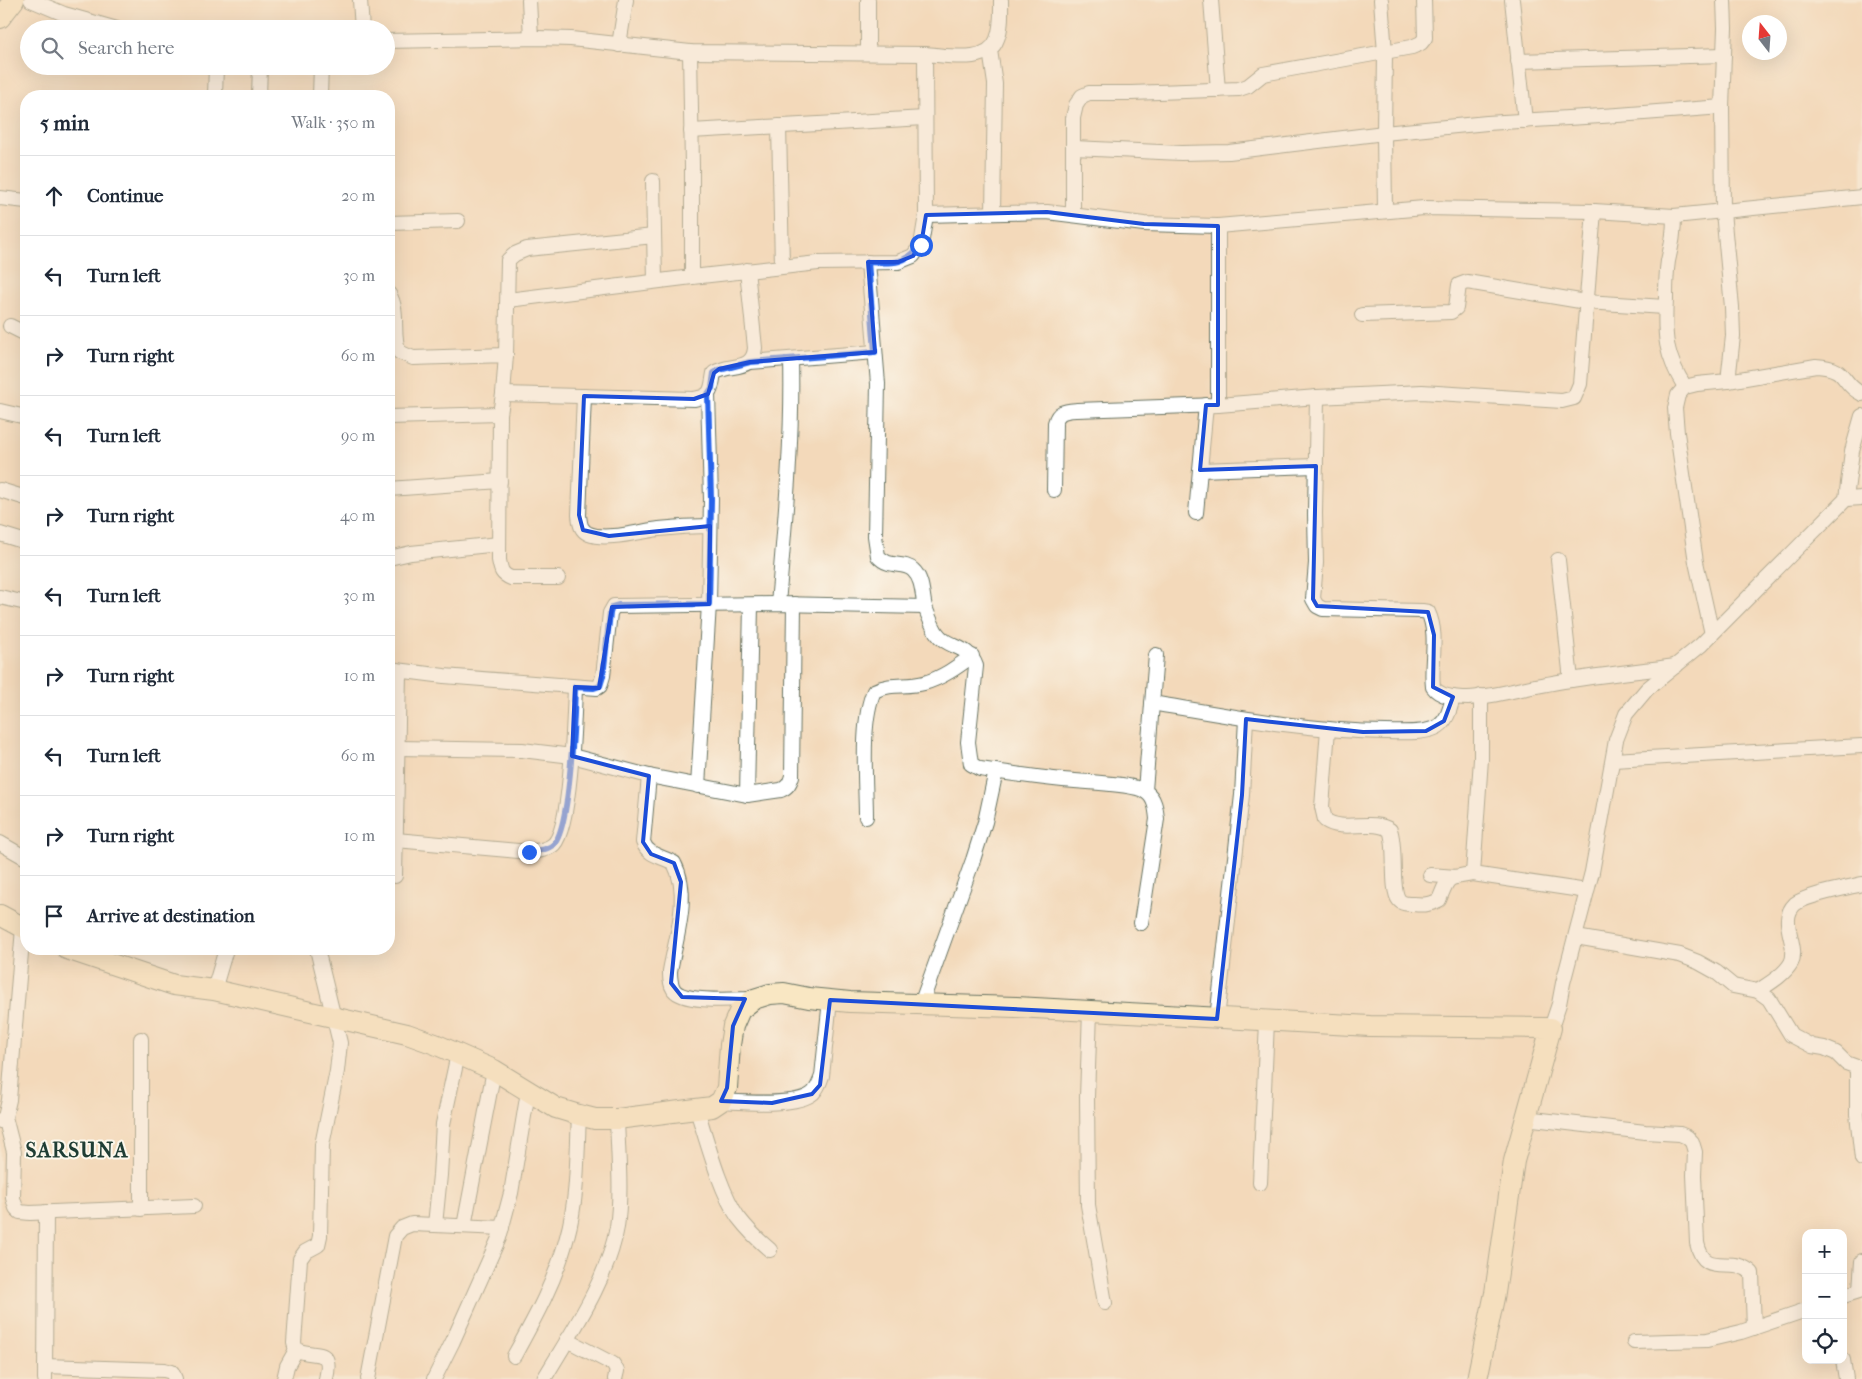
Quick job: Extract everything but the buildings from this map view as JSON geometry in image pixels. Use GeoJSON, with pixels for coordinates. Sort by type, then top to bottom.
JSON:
{"type":"FeatureCollection","features":[{"type":"Feature","properties":{"kind":"street"},"geometry":{"type":"LineString","coordinates":[[0,18],[14,0]]}},
{"type":"Feature","properties":{"kind":"street"},"geometry":{"type":"LineString","coordinates":[[32,0],[64,14],[85,20]]}},
{"type":"Feature","properties":{"kind":"street"},"geometry":{"type":"LineString","coordinates":[[360,0],[361,20]]}},
{"type":"Feature","properties":{"kind":"street"},"geometry":{"type":"LineString","coordinates":[[529,0],[531,38]]}},
{"type":"Feature","properties":{"kind":"street"},"geometry":{"type":"LineString","coordinates":[[620,45],[626,0]]}},
{"type":"Feature","properties":{"kind":"street"},"geometry":{"type":"LineString","coordinates":[[868,0],[868,53]]}},
{"type":"Feature","properties":{"kind":"street"},"geometry":{"type":"LineString","coordinates":[[395,41],[531,38],[571,39],[690,52],[980,55],[990,50],[997,41],[1001,0]]}},
{"type":"Feature","properties":{"kind":"street"},"geometry":{"type":"LineString","coordinates":[[1211,0],[1218,90]]}},
{"type":"Feature","properties":{"kind":"street"},"geometry":{"type":"LineString","coordinates":[[1381,0],[1385,53],[1385,211]]}},
{"type":"Feature","properties":{"kind":"street"},"geometry":{"type":"LineString","coordinates":[[1072,214],[1073,118],[1076,105],[1082,96],[1089,93],[1239,89],[1248,86],[1262,74],[1412,47],[1421,43],[1425,38],[1424,0]]}},
{"type":"Feature","properties":{"kind":"street"},"geometry":{"type":"LineString","coordinates":[[1512,0],[1525,121]]}},
{"type":"Feature","properties":{"kind":"street"},"geometry":{"type":"LineString","coordinates":[[1724,0],[1722,106],[1724,212],[1733,336],[1728,381]]}},
{"type":"Feature","properties":{"kind":"street"},"geometry":{"type":"LineString","coordinates":[[990,50],[995,84],[993,213]]}},
{"type":"Feature","properties":{"kind":"street"},"geometry":{"type":"LineString","coordinates":[[690,52],[692,277]]}},
{"type":"Feature","properties":{"kind":"street"},"geometry":{"type":"LineString","coordinates":[[508,300],[782,266],[818,263],[898,262],[913,256],[921,245],[926,215],[925,54]]}},
{"type":"Feature","properties":{"kind":"street"},"geometry":{"type":"LineString","coordinates":[[1518,61],[1724,55]]}},
{"type":"Feature","properties":{"kind":"street"},"geometry":{"type":"LineString","coordinates":[[215,90],[216,75]]}},
{"type":"Feature","properties":{"kind":"street"},"geometry":{"type":"LineString","coordinates":[[259,90],[260,75]]}},
{"type":"Feature","properties":{"kind":"street"},"geometry":{"type":"LineString","coordinates":[[320,90],[321,75]]}},
{"type":"Feature","properties":{"kind":"street"},"geometry":{"type":"LineString","coordinates":[[1074,148],[1181,153],[1229,152],[1488,122],[1618,116],[1722,106]]}},
{"type":"Feature","properties":{"kind":"street"},"geometry":{"type":"LineString","coordinates":[[692,131],[926,118]]}},
{"type":"Feature","properties":{"kind":"street"},"geometry":{"type":"LineString","coordinates":[[779,126],[782,266]]}},
{"type":"Feature","properties":{"kind":"street"},"geometry":{"type":"LineString","coordinates":[[653,182],[655,281]]}},
{"type":"Feature","properties":{"kind":"street"},"geometry":{"type":"LineString","coordinates":[[926,215],[1047,212],[1144,224],[1218,226],[1424,208],[1594,211],[1674,216],[1862,197]]}},
{"type":"Feature","properties":{"kind":"street"},"geometry":{"type":"LineString","coordinates":[[0,198],[20,200]]}},
{"type":"Feature","properties":{"kind":"street"},"geometry":{"type":"LineString","coordinates":[[1054,490],[1055,424],[1060,413],[1077,410],[1212,405],[1317,396],[1422,392],[1568,400],[1574,398],[1580,384],[1594,211]]}},
{"type":"Feature","properties":{"kind":"street"},"geometry":{"type":"LineString","coordinates":[[1674,216],[1674,240],[1668,262],[1665,339],[1676,373],[1685,388]]}},
{"type":"Feature","properties":{"kind":"street"},"geometry":{"type":"LineString","coordinates":[[395,224],[458,222]]}},
{"type":"Feature","properties":{"kind":"street"},"geometry":{"type":"LineString","coordinates":[[1196,513],[1200,470],[1212,405],[1218,226]]}},
{"type":"Feature","properties":{"kind":"street"},"geometry":{"type":"LineString","coordinates":[[558,578],[511,578],[505,576],[501,571],[499,544],[500,414],[506,355],[508,300],[506,274],[508,260],[515,254],[527,249],[654,236]]}},
{"type":"Feature","properties":{"kind":"street"},"geometry":{"type":"LineString","coordinates":[[868,262],[878,384],[875,536],[877,551],[883,561],[888,564],[907,566],[913,569],[919,579],[925,607],[936,631],[943,641],[960,647],[972,656],[976,666],[968,742],[971,764],[980,769],[1132,787],[1145,790],[1152,797],[1157,819],[1142,923]]}},
{"type":"Feature","properties":{"kind":"street"},"geometry":{"type":"LineString","coordinates":[[746,270],[755,348],[754,356],[750,362]]}},
{"type":"Feature","properties":{"kind":"street"},"geometry":{"type":"LineString","coordinates":[[1362,315],[1451,312],[1456,308],[1459,285],[1466,282],[1586,302],[1665,307]]}},
{"type":"Feature","properties":{"kind":"street"},"geometry":{"type":"LineString","coordinates":[[10,326],[20,331]]}},
{"type":"Feature","properties":{"kind":"street"},"geometry":{"type":"LineString","coordinates":[[395,326],[396,345],[400,352],[413,358],[506,355]]}},
{"type":"Feature","properties":{"kind":"street"},"geometry":{"type":"LineString","coordinates":[[503,394],[703,398],[712,388],[714,373],[719,370],[750,362],[875,352]]}},
{"type":"Feature","properties":{"kind":"street"},"geometry":{"type":"LineString","coordinates":[[778,604],[791,451],[791,359]]}},
{"type":"Feature","properties":{"kind":"street"},"geometry":{"type":"LineString","coordinates":[[1712,634],[1696,562],[1677,433],[1676,408],[1678,395],[1685,388],[1697,384],[1728,381],[1804,367],[1831,367],[1841,373],[1855,391],[1862,394]]}},
{"type":"Feature","properties":{"kind":"street"},"geometry":{"type":"LineString","coordinates":[[698,786],[709,604],[711,466],[708,394]]}},
{"type":"Feature","properties":{"kind":"street"},"geometry":{"type":"LineString","coordinates":[[584,396],[580,526],[597,536],[710,526]]}},
{"type":"Feature","properties":{"kind":"street"},"geometry":{"type":"LineString","coordinates":[[1317,396],[1316,563],[1313,599],[1317,606],[1323,609],[1428,612],[1432,620],[1434,635],[1433,687],[1436,691],[1453,697],[1481,696],[1571,680],[1678,666]]}},
{"type":"Feature","properties":{"kind":"street"},"geometry":{"type":"LineString","coordinates":[[0,411],[20,416]]}},
{"type":"Feature","properties":{"kind":"street"},"geometry":{"type":"LineString","coordinates":[[395,417],[500,414]]}},
{"type":"Feature","properties":{"kind":"street"},"geometry":{"type":"LineString","coordinates":[[1477,1379],[1495,1293],[1514,1161],[1576,937],[1587,891],[1616,740],[1626,714],[1647,689],[1678,666],[1712,634],[1846,499],[1852,451],[1862,416]]}},
{"type":"Feature","properties":{"kind":"street"},"geometry":{"type":"LineString","coordinates":[[1200,470],[1316,466]]}},
{"type":"Feature","properties":{"kind":"street"},"geometry":{"type":"LineString","coordinates":[[395,489],[500,481]]}},
{"type":"Feature","properties":{"kind":"street"},"geometry":{"type":"LineString","coordinates":[[0,490],[20,496]]}},
{"type":"Feature","properties":{"kind":"street"},"geometry":{"type":"LineString","coordinates":[[1846,499],[1862,498]]}},
{"type":"Feature","properties":{"kind":"street"},"geometry":{"type":"LineString","coordinates":[[0,534],[20,540]]}},
{"type":"Feature","properties":{"kind":"street"},"geometry":{"type":"LineString","coordinates":[[395,557],[411,553],[499,544]]}},
{"type":"Feature","properties":{"kind":"street"},"geometry":{"type":"LineString","coordinates":[[1558,560],[1571,680]]}},
{"type":"Feature","properties":{"kind":"street"},"geometry":{"type":"LineString","coordinates":[[0,597],[20,602]]}},
{"type":"Feature","properties":{"kind":"street"},"geometry":{"type":"LineString","coordinates":[[395,670],[594,688],[600,686],[603,676],[610,613],[614,606],[794,604],[925,607]]}},
{"type":"Feature","properties":{"kind":"street"},"geometry":{"type":"LineString","coordinates":[[398,748],[513,749],[572,756],[649,776],[747,795],[774,792],[786,788],[790,783],[793,756],[794,604]]}},
{"type":"Feature","properties":{"kind":"street"},"geometry":{"type":"LineString","coordinates":[[747,795],[750,605]]}},
{"type":"Feature","properties":{"kind":"street"},"geometry":{"type":"LineString","coordinates":[[1145,790],[1156,655]]}},
{"type":"Feature","properties":{"kind":"street"},"geometry":{"type":"LineString","coordinates":[[866,817],[866,723],[868,704],[874,692],[885,686],[924,683],[949,672],[972,656]]}},
{"type":"Feature","properties":{"kind":"street"},"geometry":{"type":"LineString","coordinates":[[396,840],[529,852],[548,848],[555,843],[561,826],[572,756],[575,687]]}},
{"type":"Feature","properties":{"kind":"street"},"geometry":{"type":"LineString","coordinates":[[395,690],[398,748],[395,876]]}},
{"type":"Feature","properties":{"kind":"street"},"geometry":{"type":"LineString","coordinates":[[1473,874],[1481,759],[1481,696]]}},
{"type":"Feature","properties":{"kind":"street"},"geometry":{"type":"LineString","coordinates":[[1152,703],[1246,719],[1328,729],[1363,732],[1426,731],[1436,728],[1444,721],[1450,711],[1453,697]]}},
{"type":"Feature","properties":{"kind":"street"},"geometry":{"type":"LineString","coordinates":[[1217,1018],[1242,795],[1246,719]]}},
{"type":"Feature","properties":{"kind":"street"},"geometry":{"type":"LineString","coordinates":[[1328,729],[1322,807],[1325,820],[1336,825],[1380,827],[1390,830],[1393,836],[1396,890],[1400,902],[1426,905],[1433,903],[1439,900],[1448,881],[1456,876]]}},
{"type":"Feature","properties":{"kind":"street"},"geometry":{"type":"LineString","coordinates":[[1613,760],[1862,746]]}},
{"type":"Feature","properties":{"kind":"street"},"geometry":{"type":"LineString","coordinates":[[921,1004],[976,850],[985,822],[996,771]]}},
{"type":"Feature","properties":{"kind":"street"},"geometry":{"type":"LineString","coordinates":[[649,776],[643,842],[645,848],[651,854],[674,863],[681,882],[682,896],[670,971],[670,983],[675,991],[682,996],[694,999],[754,999],[770,994],[784,993],[830,1000],[1090,1011],[1370,1026],[1551,1028]]}},
{"type":"Feature","properties":{"kind":"street"},"geometry":{"type":"LineString","coordinates":[[0,843],[20,855]]}},
{"type":"Feature","properties":{"kind":"street"},"geometry":{"type":"LineString","coordinates":[[1430,875],[1456,876],[1473,874],[1587,891]]}},
{"type":"Feature","properties":{"kind":"street"},"geometry":{"type":"LineString","coordinates":[[1758,991],[1786,970],[1792,962],[1793,951],[1788,921],[1791,909],[1797,903],[1806,899],[1862,884]]}},
{"type":"Feature","properties":{"kind":"street"},"geometry":{"type":"LineString","coordinates":[[0,915],[20,925]]}},
{"type":"Feature","properties":{"kind":"street"},"geometry":{"type":"LineString","coordinates":[[1576,937],[1680,955],[1716,972],[1733,986],[1758,991],[1769,999],[1791,1034],[1812,1046],[1836,1053],[1846,1063],[1859,1067],[1857,1114],[1862,1159]]}},
{"type":"Feature","properties":{"kind":"street"},"geometry":{"type":"LineString","coordinates":[[22,955],[9,1100],[3,1119],[12,1137],[16,1208],[20,1212],[46,1212],[194,1206]]}},
{"type":"Feature","properties":{"kind":"street"},"geometry":{"type":"LineString","coordinates":[[85,955],[174,985],[214,990],[333,1018],[367,1023],[407,1034],[494,1070],[556,1108],[595,1119],[617,1119],[697,1110],[712,1107],[721,1101],[727,1088],[733,1026],[740,1010],[754,999]]}},
{"type":"Feature","properties":{"kind":"street"},"geometry":{"type":"LineString","coordinates":[[214,990],[224,955]]}},
{"type":"Feature","properties":{"kind":"street"},"geometry":{"type":"LineString","coordinates":[[284,1379],[287,1366],[296,1350],[294,1343],[300,1259],[305,1252],[318,1245],[320,1236],[322,1144],[337,1071],[340,1042],[318,955]]}},
{"type":"Feature","properties":{"kind":"street"},"geometry":{"type":"LineString","coordinates":[[721,1101],[772,1103],[812,1094],[820,1085],[822,1076],[830,1000]]}},
{"type":"Feature","properties":{"kind":"street"},"geometry":{"type":"LineString","coordinates":[[1090,1011],[1087,1097],[1088,1205],[1105,1303]]}},
{"type":"Feature","properties":{"kind":"street"},"geometry":{"type":"LineString","coordinates":[[1260,1183],[1268,1021]]}},
{"type":"Feature","properties":{"kind":"street"},"geometry":{"type":"LineString","coordinates":[[141,1039],[141,1209]]}},
{"type":"Feature","properties":{"kind":"street"},"geometry":{"type":"LineString","coordinates":[[434,1225],[443,1124],[458,1054]]}},
{"type":"Feature","properties":{"kind":"street"},"geometry":{"type":"LineString","coordinates":[[464,1226],[494,1070]]}},
{"type":"Feature","properties":{"kind":"street"},"geometry":{"type":"LineString","coordinates":[[434,1379],[499,1238],[511,1193],[528,1092]]}},
{"type":"Feature","properties":{"kind":"street"},"geometry":{"type":"LineString","coordinates":[[697,1110],[712,1156],[734,1210],[751,1233],[770,1250]]}},
{"type":"Feature","properties":{"kind":"street"},"geometry":{"type":"LineString","coordinates":[[514,1356],[544,1301],[568,1236],[573,1206],[579,1115]]}},
{"type":"Feature","properties":{"kind":"street"},"geometry":{"type":"LineString","coordinates":[[1525,1118],[1645,1132],[1680,1134],[1687,1137],[1692,1142],[1695,1152],[1694,1175],[1699,1254],[1703,1260],[1710,1264],[1740,1265],[1752,1273],[1754,1328]]}},
{"type":"Feature","properties":{"kind":"street"},"geometry":{"type":"LineString","coordinates":[[544,1379],[607,1264],[613,1245],[617,1225],[618,1198],[617,1119]]}},
{"type":"Feature","properties":{"kind":"street"},"geometry":{"type":"LineString","coordinates":[[46,1212],[45,1373],[164,1370],[172,1372],[175,1379]]}},
{"type":"Feature","properties":{"kind":"street"},"geometry":{"type":"LineString","coordinates":[[368,1379],[395,1236],[402,1228],[412,1224],[502,1228]]}},
{"type":"Feature","properties":{"kind":"street"},"geometry":{"type":"LineString","coordinates":[[1847,1295],[1861,1290],[1862,1261]]}},
{"type":"Feature","properties":{"kind":"street"},"geometry":{"type":"LineString","coordinates":[[1634,1342],[1707,1340],[1754,1328],[1802,1311]]}},
{"type":"Feature","properties":{"kind":"street"},"geometry":{"type":"LineString","coordinates":[[567,1340],[613,1364],[616,1372],[615,1379]]}},
{"type":"Feature","properties":{"kind":"street"},"geometry":{"type":"LineString","coordinates":[[296,1350],[327,1358],[330,1365],[326,1379]]}},
{"type":"Feature","properties":{"kind":"street"},"geometry":{"type":"LineString","coordinates":[[1843,1364],[1846,1379]]}},
{"type":"Feature","properties":{"kind":"highlighted area"},"geometry":{"type":"Polygon","coordinates":[[[1047,212],[1144,224],[1218,226],[1218,405],[1206,405],[1200,470],[1316,466],[1313,599],[1317,606],[1428,612],[1434,635],[1433,687],[1453,697],[1444,721],[1426,731],[1363,732],[1246,719],[1242,795],[1217,1019],[830,1000],[820,1085],[812,1094],[772,1103],[721,1101],[727,1088],[733,1026],[745,999],[682,997],[671,983],[681,882],[674,863],[651,854],[643,842],[649,776],[572,756],[575,687],[599,688],[612,607],[709,604],[710,526],[609,536],[583,530],[579,515],[584,396],[694,399],[708,394],[714,373],[719,369],[750,362],[875,352],[868,262],[898,262],[913,256],[921,245],[926,215],[1047,212]]]}},
{"type":"Feature","properties":{"kind":"district","name":"SARSUNA"},"geometry":{"type":"Point","coordinates":[77,1150]}},
{"type":"Feature","properties":{"kind":"route"},"geometry":{"type":"LineString","coordinates":[[529,852],[548,848],[555,843],[557,838],[566,804],[572,756],[575,687],[594,688],[600,686],[612,607],[619,605],[709,604],[711,466],[708,394],[712,388],[714,373],[728,367],[740,366],[750,362],[875,352],[868,262],[898,262],[913,256],[921,245]]}}]}
